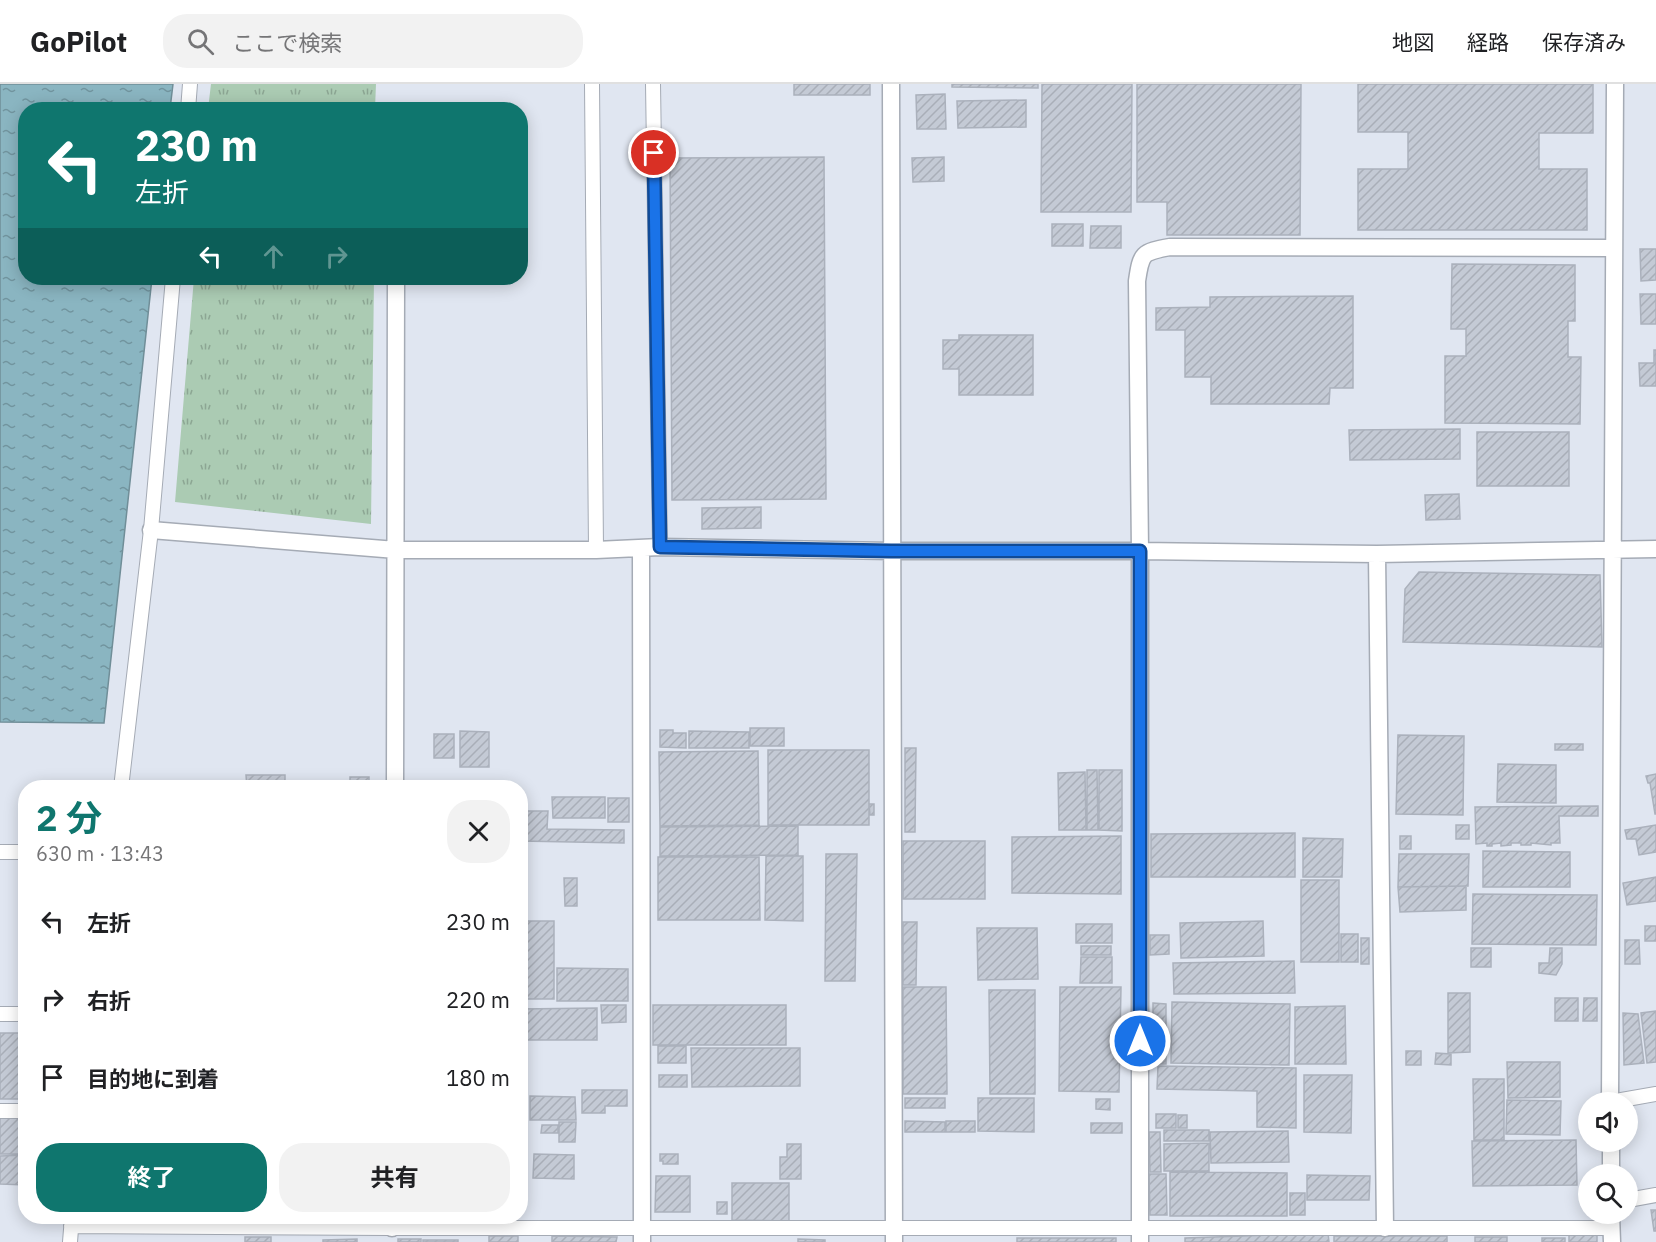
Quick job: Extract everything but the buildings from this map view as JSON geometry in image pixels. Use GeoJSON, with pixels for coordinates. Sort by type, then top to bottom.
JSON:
{"type":"FeatureCollection","features":[{"type":"Feature","properties":{"kind":"street"},"geometry":{"type":"LineString","coordinates":[[189,102],[190,84]]}},
{"type":"Feature","properties":{"kind":"street"},"geometry":{"type":"LineString","coordinates":[[592,84],[596,550]]}},
{"type":"Feature","properties":{"kind":"street"},"geometry":{"type":"LineString","coordinates":[[653,84],[660,547]]}},
{"type":"Feature","properties":{"kind":"street"},"geometry":{"type":"LineString","coordinates":[[891,84],[894,1235]]}},
{"type":"Feature","properties":{"kind":"street"},"geometry":{"type":"LineString","coordinates":[[1610,1092],[1615,84]]}},
{"type":"Feature","properties":{"kind":"street"},"geometry":{"type":"LineString","coordinates":[[1140,1235],[1140,551],[1137,281],[1140,260],[1150,251],[1170,247],[1614,248]]}},
{"type":"Feature","properties":{"kind":"street"},"geometry":{"type":"LineString","coordinates":[[122,780],[151,530],[172,285]]}},
{"type":"Feature","properties":{"kind":"street"},"geometry":{"type":"LineString","coordinates":[[394,780],[396,285]]}},
{"type":"Feature","properties":{"kind":"street"},"geometry":{"type":"LineString","coordinates":[[151,530],[396,550],[596,550],[660,547],[1377,554],[1656,549]]}},
{"type":"Feature","properties":{"kind":"street"},"geometry":{"type":"LineString","coordinates":[[641,548],[642,1235]]}},
{"type":"Feature","properties":{"kind":"street"},"geometry":{"type":"LineString","coordinates":[[1377,554],[1385,1228]]}},
{"type":"Feature","properties":{"kind":"street"},"geometry":{"type":"LineString","coordinates":[[0,852],[18,852]]}},
{"type":"Feature","properties":{"kind":"street"},"geometry":{"type":"LineString","coordinates":[[0,1014],[18,1014]]}},
{"type":"Feature","properties":{"kind":"street"},"geometry":{"type":"LineString","coordinates":[[1638,1097],[1656,1094]]}},
{"type":"Feature","properties":{"kind":"street"},"geometry":{"type":"LineString","coordinates":[[0,1111],[18,1111]]}},
{"type":"Feature","properties":{"kind":"street"},"geometry":{"type":"LineString","coordinates":[[1638,1198],[1656,1195]]}},
{"type":"Feature","properties":{"kind":"street"},"geometry":{"type":"LineString","coordinates":[[70,1242],[72,1224]]}},
{"type":"Feature","properties":{"kind":"street"},"geometry":{"type":"LineString","coordinates":[[176,1224],[314,1228],[366,1224]]}},
{"type":"Feature","properties":{"kind":"street"},"geometry":{"type":"LineString","coordinates":[[430,1224],[642,1235],[1140,1235],[1385,1228],[1457,1235],[1612,1228]]}},
{"type":"Feature","properties":{"kind":"street"},"geometry":{"type":"LineString","coordinates":[[314,1228],[314,1242]]}},
{"type":"Feature","properties":{"kind":"green space"},"geometry":{"type":"Polygon","coordinates":[[[211,84],[376,84],[375,102],[209,102],[211,84]]]}},
{"type":"Feature","properties":{"kind":"green space"},"geometry":{"type":"Polygon","coordinates":[[[193,285],[374,285],[371,524],[175,502],[193,285]]]}},
{"type":"Feature","properties":{"kind":"water"},"geometry":{"type":"Polygon","coordinates":[[[0,84],[173,84],[171,102],[18,102],[18,285],[151,285],[104,723],[0,722],[0,84]]]}},
{"type":"Feature","properties":{"kind":"route"},"geometry":{"type":"LineString","coordinates":[[654,153],[660,547],[891,551],[1140,551],[1140,1041]]}}]}
